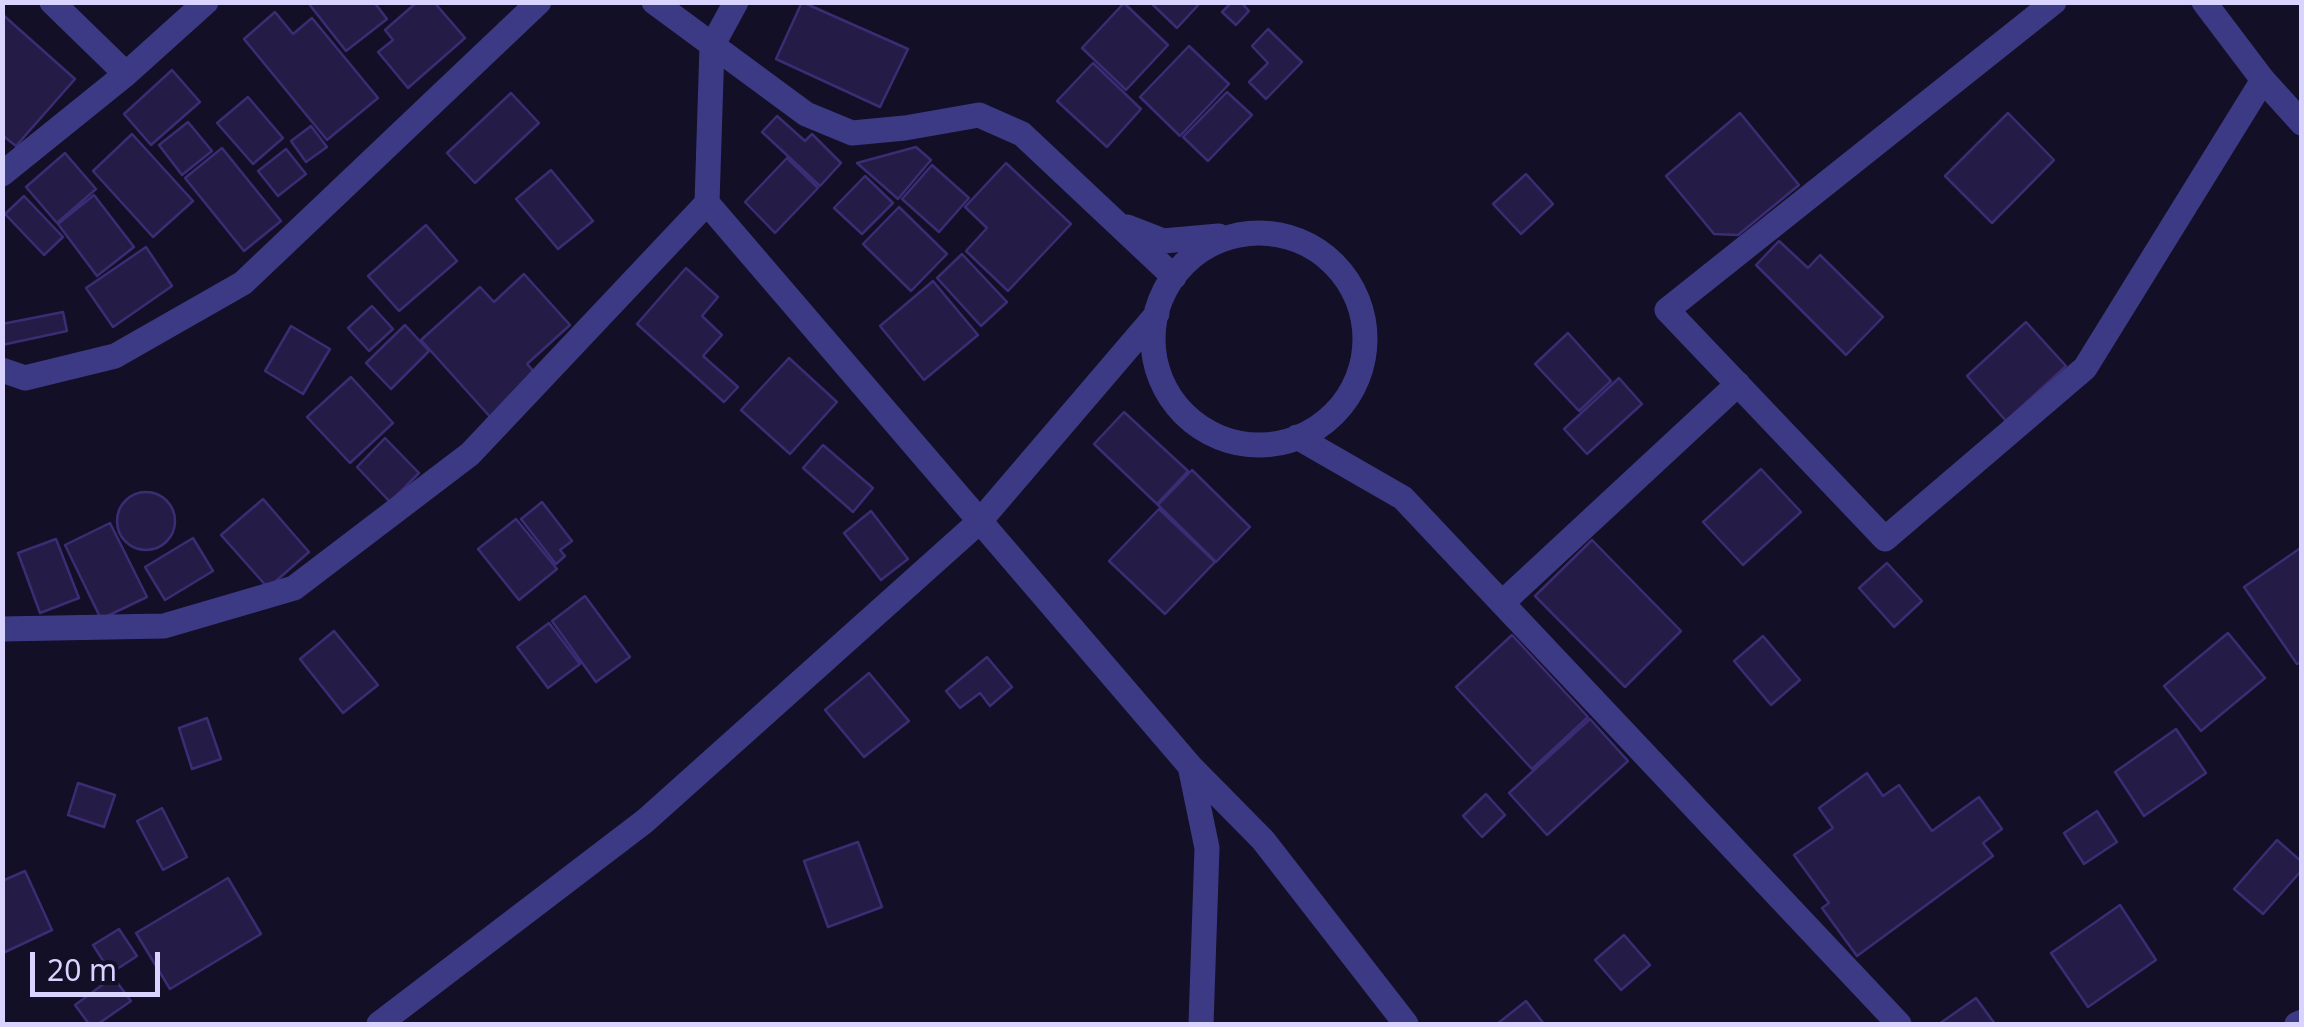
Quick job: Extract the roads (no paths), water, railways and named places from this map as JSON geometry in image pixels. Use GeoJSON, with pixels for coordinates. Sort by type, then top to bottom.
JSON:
{"type":"FeatureCollection","features":[{"type":"Feature","properties":{"kind":"street"},"geometry":{"type":"LineString","coordinates":[[52,2],[126,74]]}},
{"type":"Feature","properties":{"kind":"street"},"geometry":{"type":"LineString","coordinates":[[4,174],[206,2]]}},
{"type":"Feature","properties":{"kind":"street"},"geometry":{"type":"LineString","coordinates":[[2,370],[24,378],[115,356],[243,283],[539,2]]}},
{"type":"Feature","properties":{"kind":"street"},"geometry":{"type":"LineString","coordinates":[[654,2],[806,114],[852,133],[978,115],[1022,134],[1174,277]]}},
{"type":"Feature","properties":{"kind":"street"},"geometry":{"type":"LineString","coordinates":[[2,629],[164,626],[294,588],[470,454],[706,202],[712,46],[736,2]]}},
{"type":"Feature","properties":{"kind":"street"},"geometry":{"type":"LineString","coordinates":[[2054,2],[1667,310],[1884,539],[2085,368],[2263,80]]}},
{"type":"Feature","properties":{"kind":"street"},"geometry":{"type":"LineString","coordinates":[[2204,2],[2263,80],[2302,123]]}},
{"type":"Feature","properties":{"kind":"street"},"geometry":{"type":"LineString","coordinates":[[706,202],[1190,766],[1263,840],[1406,1024]]}},
{"type":"Feature","properties":{"kind":"street"},"geometry":{"type":"LineString","coordinates":[[1113,221],[1164,241],[1262,232],[1287,236],[1331,260],[1348,280],[1360,303],[1364,328],[1364,354],[1358,378],[1328,420],[1282,442],[1256,445],[1231,441],[1208,432],[1187,417],[1170,397],[1154,350],[1161,299],[1174,277],[1191,258],[1236,235]]}},
{"type":"Feature","properties":{"kind":"street"},"geometry":{"type":"LineString","coordinates":[[379,1024],[646,821],[980,521],[1157,314]]}},
{"type":"Feature","properties":{"kind":"street"},"geometry":{"type":"LineString","coordinates":[[1502,603],[1738,384]]}},
{"type":"Feature","properties":{"kind":"street"},"geometry":{"type":"LineString","coordinates":[[1297,437],[1403,498],[1899,1024]]}},
{"type":"Feature","properties":{"kind":"street"},"geometry":{"type":"LineString","coordinates":[[1190,766],[1207,848],[1200,1024]]}}]}
